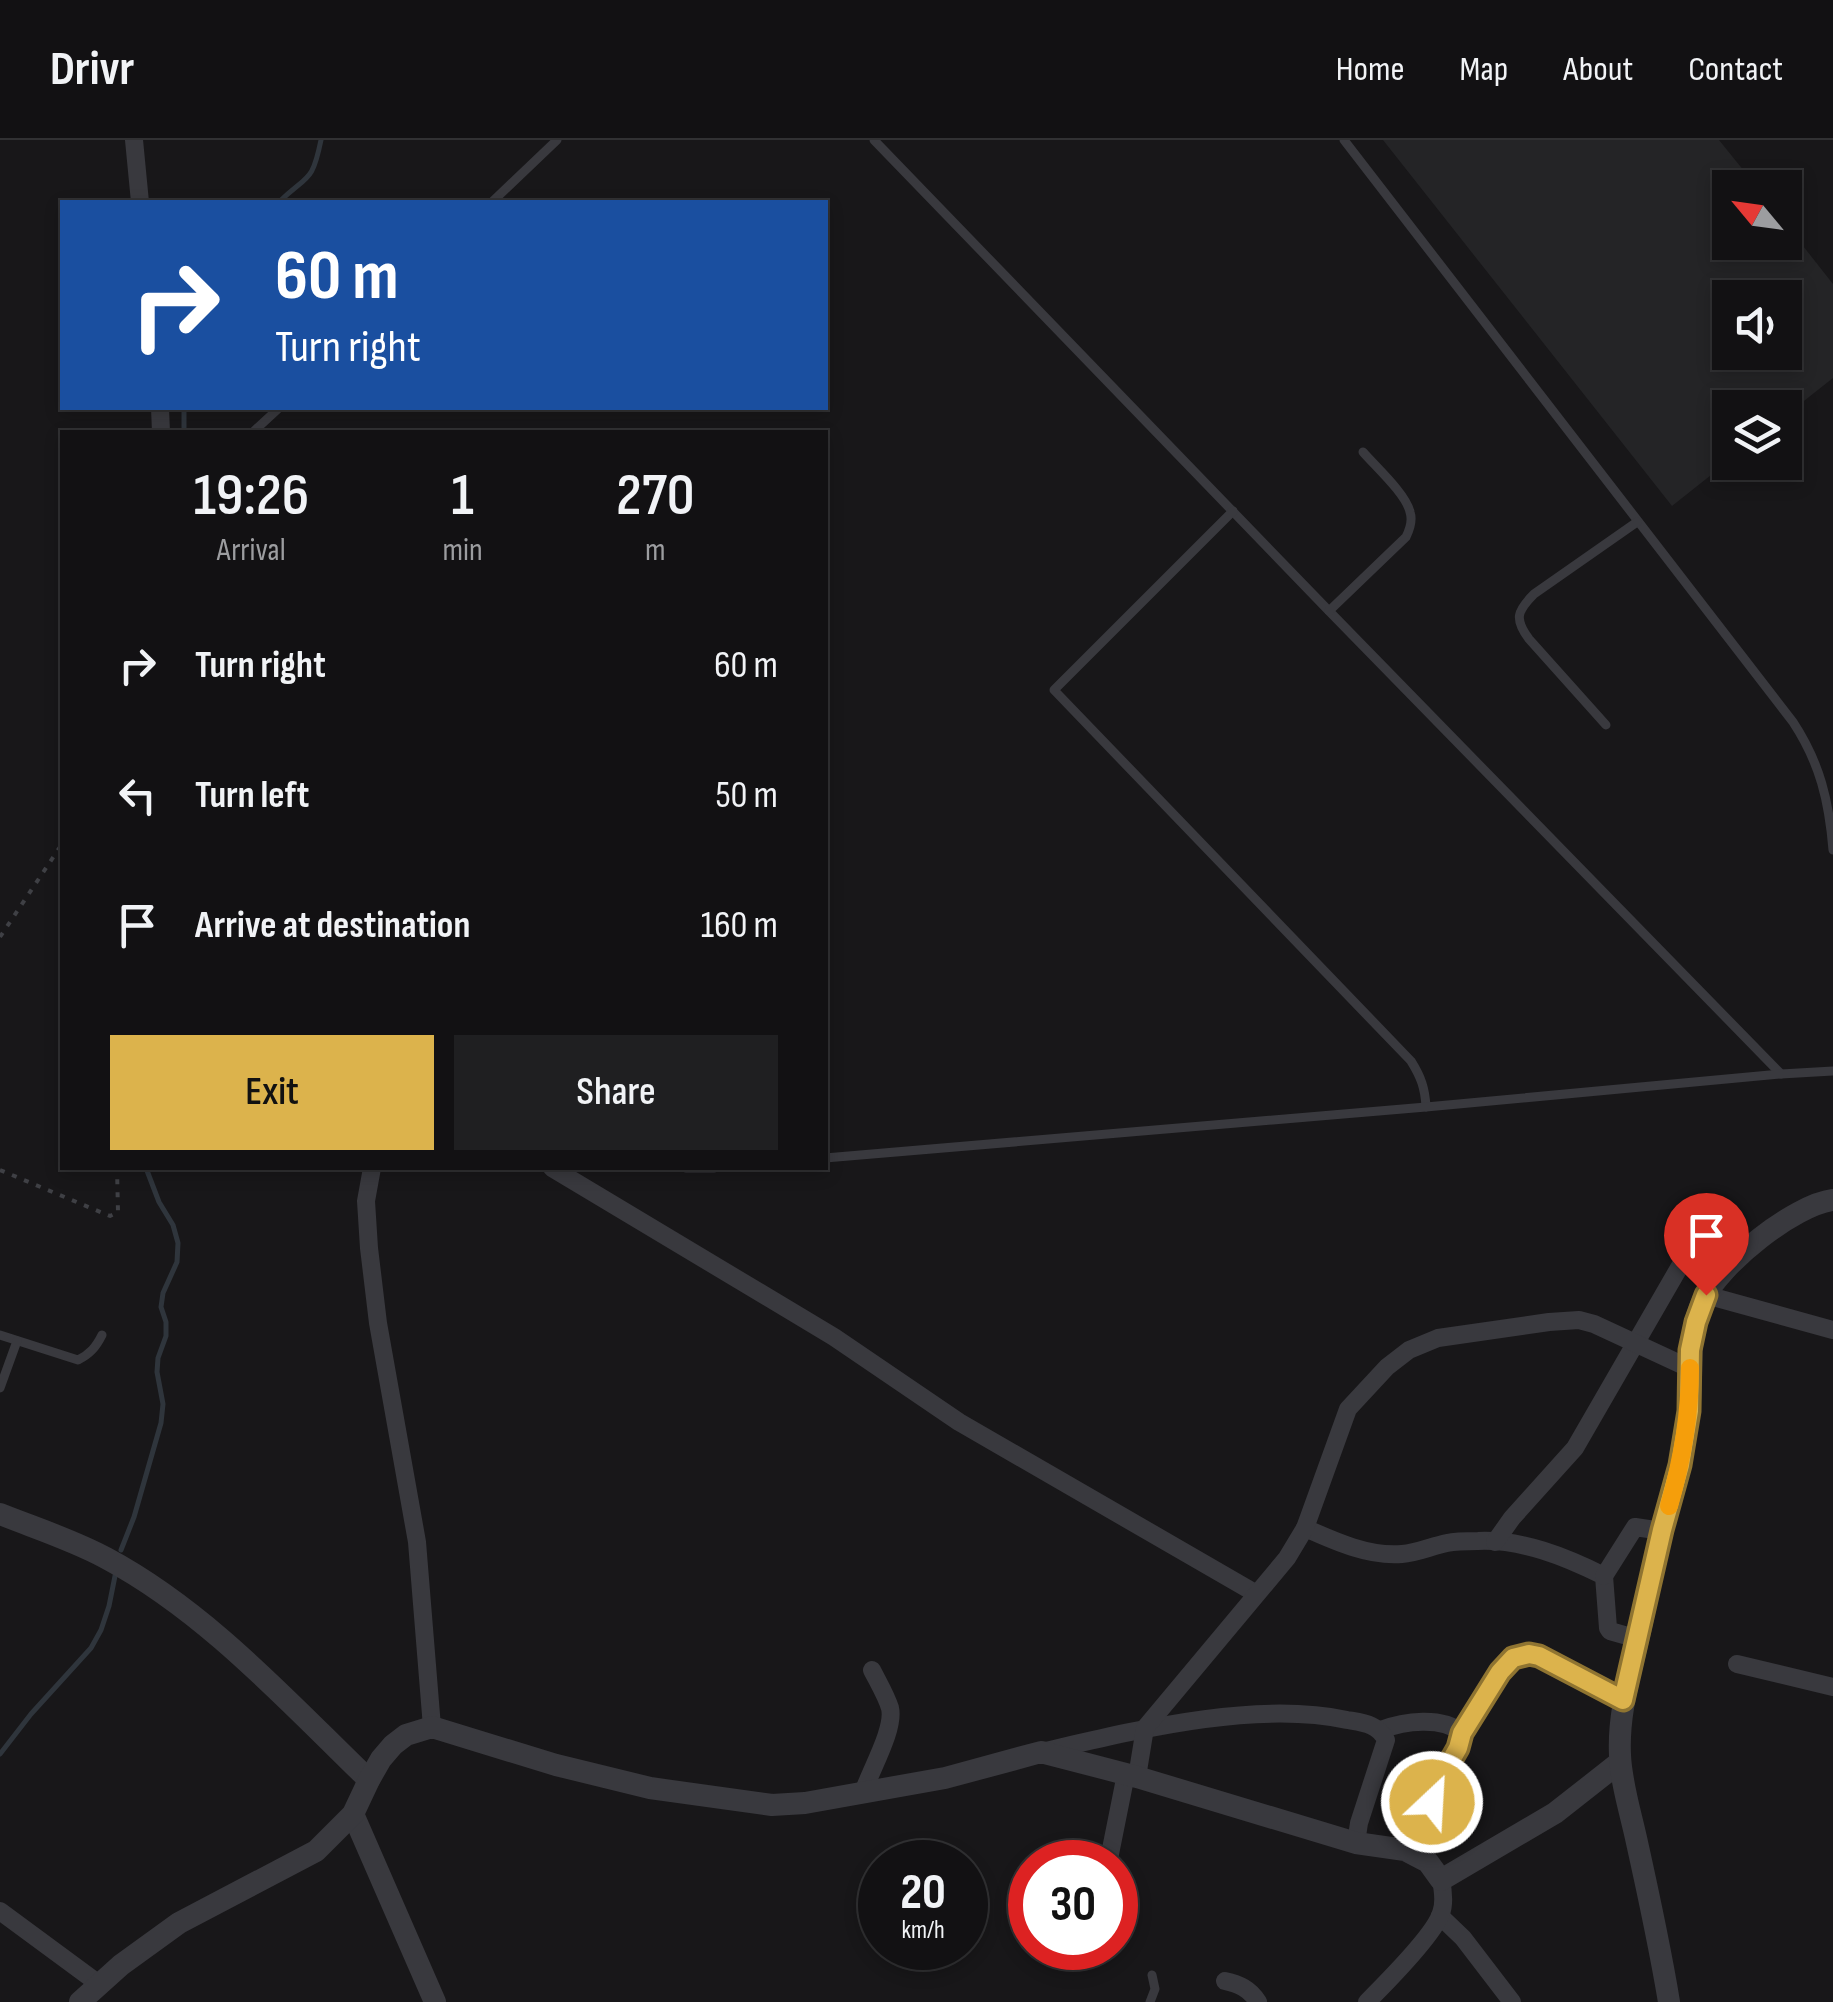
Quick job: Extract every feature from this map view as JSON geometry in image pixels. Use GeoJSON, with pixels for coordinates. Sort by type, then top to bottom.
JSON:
{"type":"FeatureCollection","features":[{"type":"Feature","properties":{"kind":"street"},"geometry":{"type":"LineString","coordinates":[[134,140],[140,200]]}},
{"type":"Feature","properties":{"kind":"street"},"geometry":{"type":"LineString","coordinates":[[372,1170],[366,1201],[369,1248],[378,1323],[418,1542],[432,1727]]}},
{"type":"Feature","properties":{"kind":"street"},"geometry":{"type":"LineString","coordinates":[[555,1170],[834,1336],[959,1422],[1256,1593]]}},
{"type":"Feature","properties":{"kind":"street"},"geometry":{"type":"LineString","coordinates":[[1669,2002],[1620,1762],[1623,1700],[1680,1465],[1689,1411],[1693,1335],[1706,1295],[1733,1262],[1813,1204],[1833,1200]]}},
{"type":"Feature","properties":{"kind":"street"},"geometry":{"type":"LineString","coordinates":[[1495,1542],[1574,1448],[1702,1228]]}},
{"type":"Feature","properties":{"kind":"street"},"geometry":{"type":"LineString","coordinates":[[1706,1295],[1833,1330]]}},
{"type":"Feature","properties":{"kind":"street"},"geometry":{"type":"LineString","coordinates":[[1114,1840],[1145,1728],[1286,1558],[1305,1528],[1348,1410],[1386,1367],[1409,1350],[1438,1338],[1579,1320],[1690,1369]]}},
{"type":"Feature","properties":{"kind":"street"},"geometry":{"type":"LineString","coordinates":[[0,1514],[104,1557],[150,1584],[213,1632],[368,1780]]}},
{"type":"Feature","properties":{"kind":"street"},"geometry":{"type":"LineString","coordinates":[[1305,1528],[1332,1540],[1397,1555],[1451,1541],[1495,1542],[1558,1555],[1604,1576]]}},
{"type":"Feature","properties":{"kind":"street"},"geometry":{"type":"LineString","coordinates":[[1638,1639],[1608,1628],[1604,1576],[1634,1528],[1662,1530]]}},
{"type":"Feature","properties":{"kind":"street"},"geometry":{"type":"LineString","coordinates":[[1423,1858],[1435,1788],[1458,1748],[1462,1733],[1513,1658],[1539,1656],[1623,1700]]}},
{"type":"Feature","properties":{"kind":"street"},"geometry":{"type":"LineString","coordinates":[[1737,1664],[1833,1688]]}},
{"type":"Feature","properties":{"kind":"street"},"geometry":{"type":"LineString","coordinates":[[863,1793],[890,1718],[890,1709],[872,1670]]}},
{"type":"Feature","properties":{"kind":"street"},"geometry":{"type":"LineString","coordinates":[[80,2002],[150,1942],[179,1923],[316,1851],[353,1814],[368,1780],[393,1745],[406,1735],[432,1727],[556,1765],[650,1788],[790,1805],[946,1778],[1145,1728],[1299,1713],[1370,1724],[1381,1730],[1386,1740],[1356,1843]]}},
{"type":"Feature","properties":{"kind":"street"},"geometry":{"type":"LineString","coordinates":[[1381,1730],[1412,1723],[1448,1725],[1462,1733]]}},
{"type":"Feature","properties":{"kind":"street"},"geometry":{"type":"LineString","coordinates":[[1041,1752],[1356,1843],[1406,1850],[1423,1858],[1441,1880],[1440,1916],[1368,2002]]}},
{"type":"Feature","properties":{"kind":"street"},"geometry":{"type":"LineString","coordinates":[[1441,1880],[1556,1812],[1620,1762]]}},
{"type":"Feature","properties":{"kind":"street"},"geometry":{"type":"LineString","coordinates":[[353,1814],[435,2002]]}},
{"type":"Feature","properties":{"kind":"street"},"geometry":{"type":"LineString","coordinates":[[0,1911],[99,1984]]}},
{"type":"Feature","properties":{"kind":"street"},"geometry":{"type":"LineString","coordinates":[[1440,1916],[1463,1938],[1512,2002]]}},
{"type":"Feature","properties":{"kind":"street"},"geometry":{"type":"LineString","coordinates":[[1225,1981],[1243,1986],[1258,2002]]}},
{"type":"Feature","properties":{"kind":"lane"},"geometry":{"type":"LineString","coordinates":[[494,200],[557,140]]}},
{"type":"Feature","properties":{"kind":"lane"},"geometry":{"type":"LineString","coordinates":[[874,140],[1781,1074]]}},
{"type":"Feature","properties":{"kind":"lane"},"geometry":{"type":"LineString","coordinates":[[1344,140],[1808,746],[1820,773],[1833,850]]}},
{"type":"Feature","properties":{"kind":"lane"},"geometry":{"type":"LineString","coordinates":[[255,430],[277,410]]}},
{"type":"Feature","properties":{"kind":"lane"},"geometry":{"type":"LineString","coordinates":[[1329,611],[1406,537],[1412,526],[1405,500],[1363,452]]}},
{"type":"Feature","properties":{"kind":"lane"},"geometry":{"type":"LineString","coordinates":[[1233,511],[1054,690],[1411,1061],[1421,1076],[1426,1107]]}},
{"type":"Feature","properties":{"kind":"lane"},"geometry":{"type":"LineString","coordinates":[[1606,725],[1529,639],[1518,618],[1523,605],[1534,594],[1637,522]]}},
{"type":"Feature","properties":{"kind":"lane"},"geometry":{"type":"LineString","coordinates":[[828,1158],[1833,1071]]}},
{"type":"Feature","properties":{"kind":"lane"},"geometry":{"type":"LineString","coordinates":[[0,1335],[78,1360],[102,1336]]}},
{"type":"Feature","properties":{"kind":"lane"},"geometry":{"type":"LineString","coordinates":[[0,1388],[17,1341]]}},
{"type":"Feature","properties":{"kind":"lane"},"geometry":{"type":"LineString","coordinates":[[1150,2002],[1154,1990],[1152,1975]]}},
{"type":"Feature","properties":{"kind":"path"},"geometry":{"type":"LineString","coordinates":[[0,937],[60,847]]}},
{"type":"Feature","properties":{"kind":"path"},"geometry":{"type":"LineString","coordinates":[[0,1170],[110,1216],[118,1212],[117,1170]]}},
{"type":"Feature","properties":{"kind":"shaded area"},"geometry":{"type":"Polygon","coordinates":[[[1383,140],[1719,140],[1743,170],[1712,170],[1712,260],[1802,260],[1802,245],[1833,284],[1833,378],[1802,403],[1802,390],[1712,390],[1712,474],[1672,506],[1383,140]]]}},
{"type":"Feature","properties":{"kind":"waterway"},"geometry":{"type":"LineString","coordinates":[[281,200],[311,172],[321,140]]}},
{"type":"Feature","properties":{"kind":"waterway"},"geometry":{"type":"LineString","coordinates":[[184,410],[184,430]]}},
{"type":"Feature","properties":{"kind":"waterway"},"geometry":{"type":"LineString","coordinates":[[121,1550],[161,1423],[163,1404],[157,1372],[166,1336],[161,1307],[177,1262],[178,1243],[173,1225],[147,1170]]}},
{"type":"Feature","properties":{"kind":"waterway"},"geometry":{"type":"LineString","coordinates":[[0,1754],[91,1648],[109,1606],[116,1571]]}},
{"type":"Feature","properties":{"kind":"slow traffic"},"geometry":{"type":"LineString","coordinates":[[1669,1506],[1689,1411],[1690,1368]]}},
{"type":"Feature","properties":{"kind":"route"},"geometry":{"type":"LineString","coordinates":[[1432,1802],[1462,1733],[1513,1658],[1539,1656],[1623,1700],[1680,1465],[1689,1411],[1690,1350],[1706,1295]]}}]}
